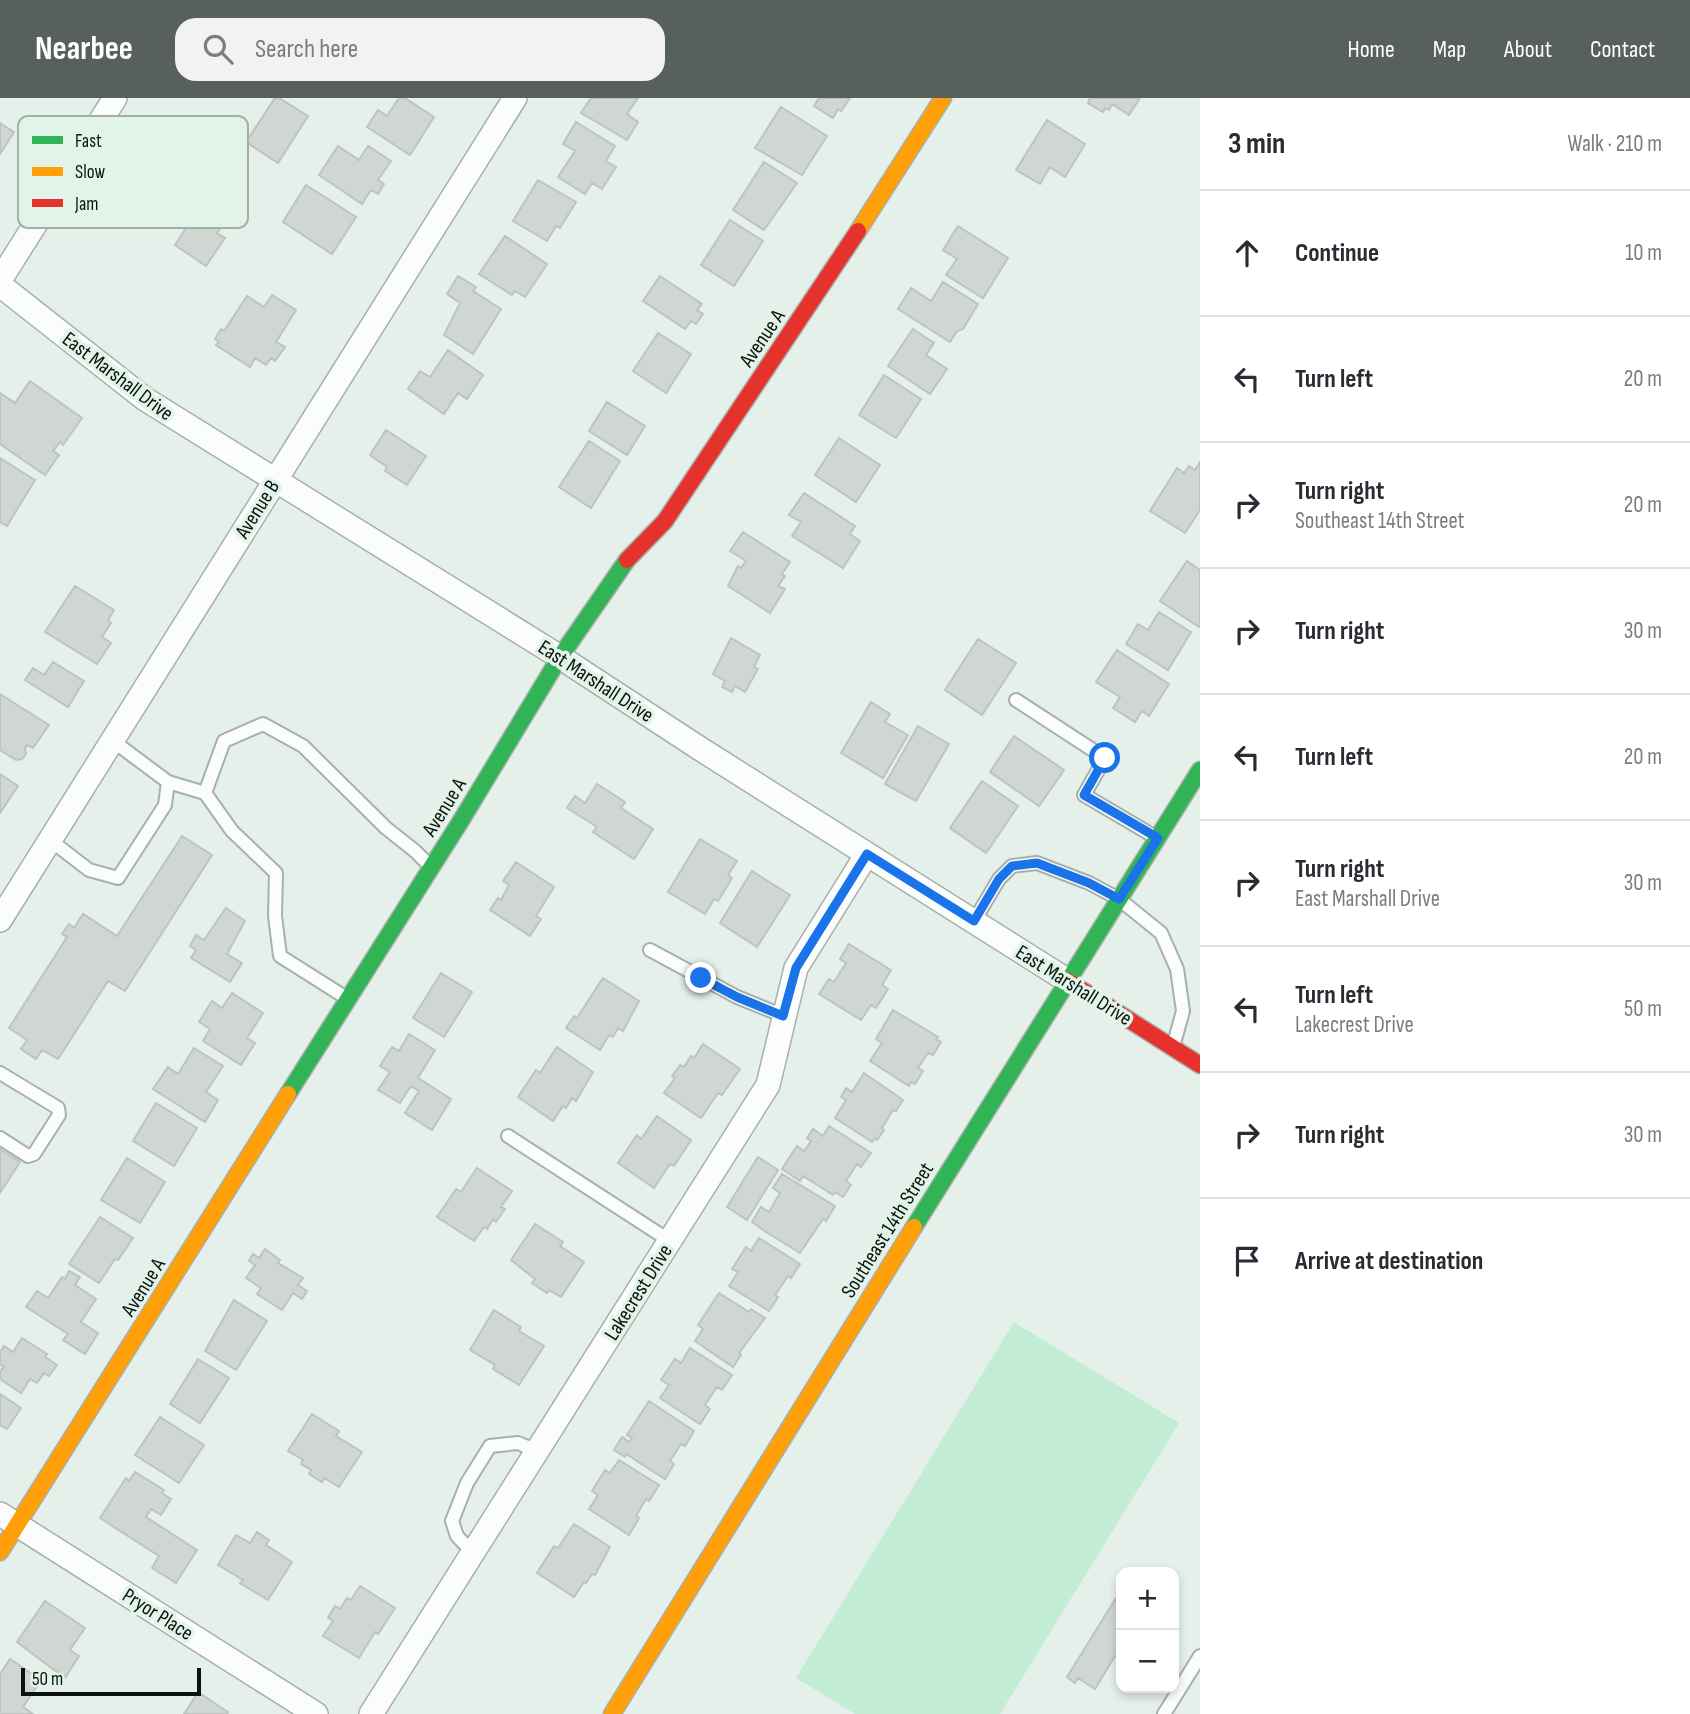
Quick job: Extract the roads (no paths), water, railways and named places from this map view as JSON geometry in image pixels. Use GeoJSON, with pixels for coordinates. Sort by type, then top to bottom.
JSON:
{"type":"FeatureCollection","features":[{"type":"Feature","properties":{"kind":"street"},"geometry":{"type":"LineString","coordinates":[[104,116],[115,98]]}},
{"type":"Feature","properties":{"kind":"street","name":"Avenue B"},"geometry":{"type":"LineString","coordinates":[[0,920],[515,98]]}},
{"type":"Feature","properties":{"kind":"street","name":"Avenue A"},"geometry":{"type":"LineString","coordinates":[[0,1552],[8,1519],[349,999],[561,657],[624,563],[665,521],[846,250],[943,98]]}},
{"type":"Feature","properties":{"kind":"street"},"geometry":{"type":"LineString","coordinates":[[0,282],[34,228]]}},
{"type":"Feature","properties":{"kind":"street","name":"East Marshall Drive"},"geometry":{"type":"LineString","coordinates":[[0,282],[145,400],[561,657],[699,748],[1200,1065]]}},
{"type":"Feature","properties":{"kind":"street","name":"Southeast 14th Street"},"geometry":{"type":"LineString","coordinates":[[612,1714],[966,1141],[1200,770]]}},
{"type":"Feature","properties":{"kind":"street","name":"Lakecrest Drive"},"geometry":{"type":"LineString","coordinates":[[371,1714],[768,1085],[796,968],[867,854]]}},
{"type":"Feature","properties":{"kind":"street","name":"Pryor Place"},"geometry":{"type":"LineString","coordinates":[[8,1519],[309,1712]]}},
{"type":"Feature","properties":{"kind":"lane"},"geometry":{"type":"LineString","coordinates":[[1016,700],[1105,758],[1084,795],[1158,838]]}},
{"type":"Feature","properties":{"kind":"lane"},"geometry":{"type":"LineString","coordinates":[[205,793],[225,741],[263,724],[303,746],[386,828],[432,867]]}},
{"type":"Feature","properties":{"kind":"lane"},"geometry":{"type":"LineString","coordinates":[[113,741],[168,782],[205,793],[232,831],[276,873],[275,916],[280,956],[349,999]]}},
{"type":"Feature","properties":{"kind":"lane"},"geometry":{"type":"LineString","coordinates":[[50,840],[89,870],[118,878],[165,805],[168,782]]}},
{"type":"Feature","properties":{"kind":"lane"},"geometry":{"type":"LineString","coordinates":[[974,921],[999,879],[1012,866],[1037,863],[1089,883],[1119,899],[1161,933],[1177,969],[1183,1011],[1173,1048]]}},
{"type":"Feature","properties":{"kind":"lane"},"geometry":{"type":"LineString","coordinates":[[650,950],[737,997],[783,1016]]}},
{"type":"Feature","properties":{"kind":"lane"},"geometry":{"type":"LineString","coordinates":[[0,1073],[58,1108],[59,1115],[34,1154],[28,1156],[0,1138]]}},
{"type":"Feature","properties":{"kind":"lane"},"geometry":{"type":"LineString","coordinates":[[508,1136],[670,1241]]}},
{"type":"Feature","properties":{"kind":"lane"},"geometry":{"type":"LineString","coordinates":[[473,1553],[457,1536],[452,1521],[467,1483],[490,1446],[518,1443],[537,1451]]}},
{"type":"Feature","properties":{"kind":"lane"},"geometry":{"type":"LineString","coordinates":[[1164,1714],[1200,1656]]}}]}
